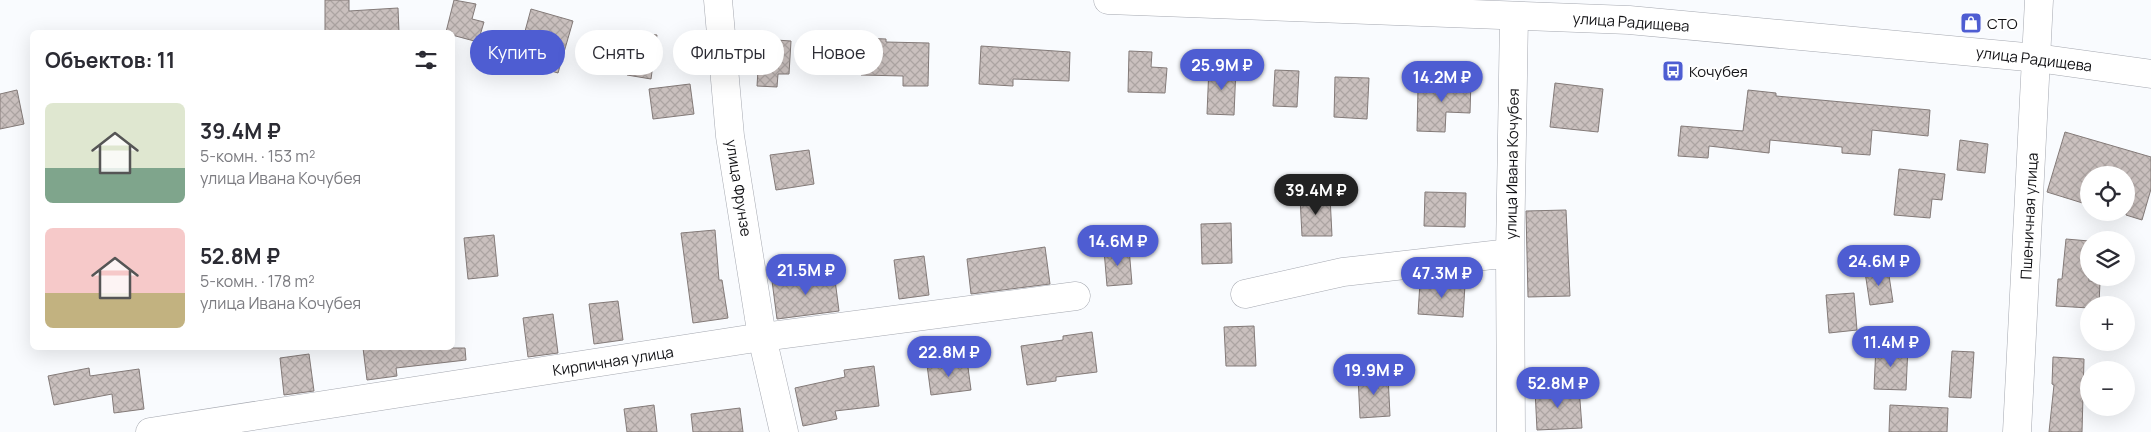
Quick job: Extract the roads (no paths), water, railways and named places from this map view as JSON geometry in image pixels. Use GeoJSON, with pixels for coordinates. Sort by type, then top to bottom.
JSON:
{"type":"FeatureCollection","features":[{"type":"Feature","properties":{"kind":"street","name":"улица Фрунзе"},"geometry":{"type":"LineString","coordinates":[[718,0],[730,136],[762,338],[784,432]]}},
{"type":"Feature","properties":{"kind":"street","name":"улица Радищева"},"geometry":{"type":"LineString","coordinates":[[1108,0],[1420,5],[1514,16],[1629,20],[2037,58],[2151,74]]}},
{"type":"Feature","properties":{"kind":"street","name":"Пшеничная улица"},"geometry":{"type":"LineString","coordinates":[[2017,432],[2039,0]]}},
{"type":"Feature","properties":{"kind":"street","name":"улица Ивана Кочубея"},"geometry":{"type":"LineString","coordinates":[[1510,432],[1510,253],[1514,16]]}},
{"type":"Feature","properties":{"kind":"street"},"geometry":{"type":"LineString","coordinates":[[1245,294],[1343,272],[1510,253]]}},
{"type":"Feature","properties":{"kind":"street","name":"Кирпичная улица"},"geometry":{"type":"LineString","coordinates":[[150,432],[762,338],[1076,296]]}},
{"type":"Feature","properties":{"kind":"place","name":"СТО"},"geometry":{"type":"Point","coordinates":[1971,23]}},
{"type":"Feature","properties":{"kind":"place","name":"Кочубея"},"geometry":{"type":"Point","coordinates":[1673,71]}}]}
